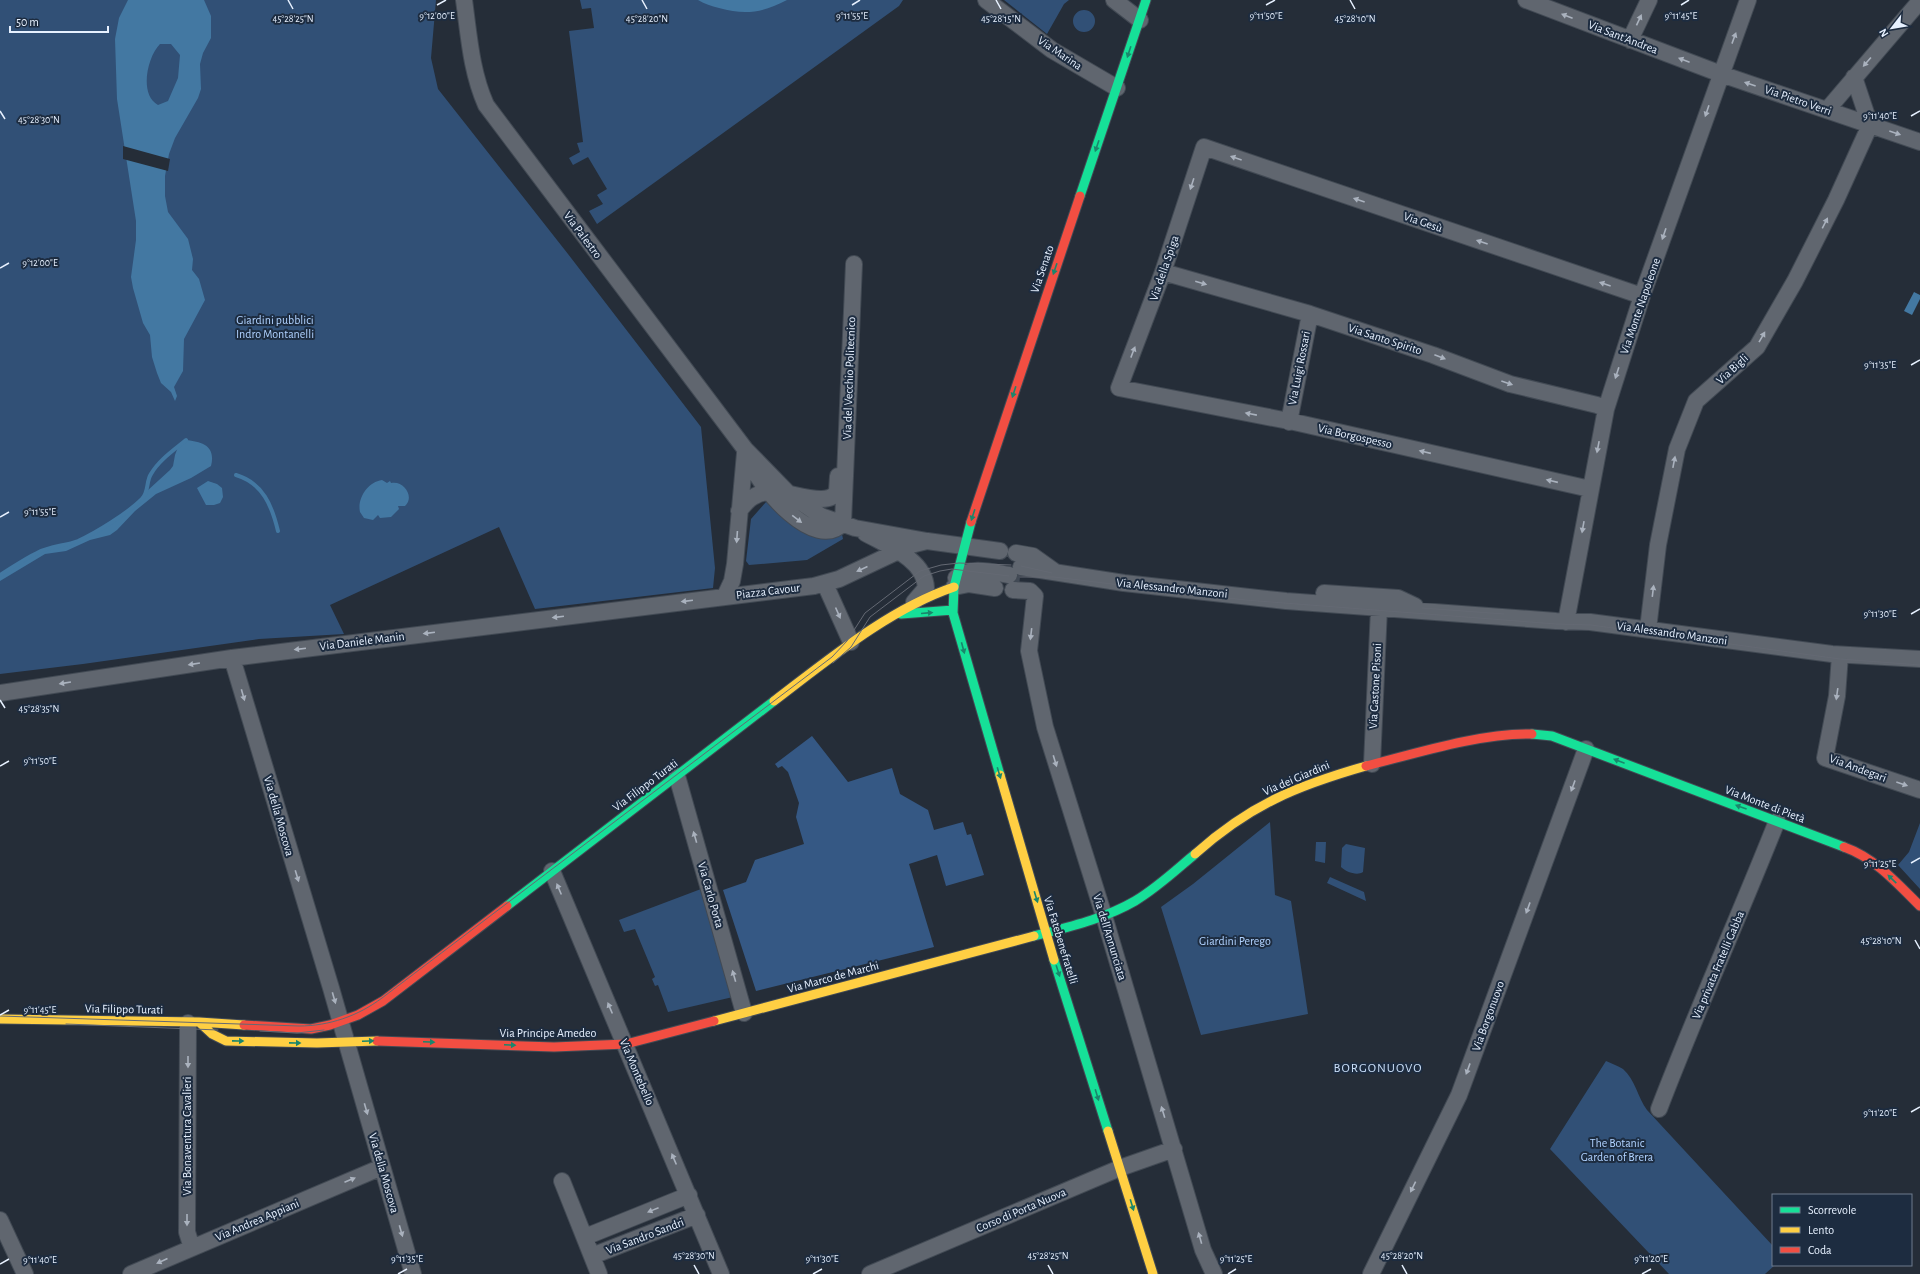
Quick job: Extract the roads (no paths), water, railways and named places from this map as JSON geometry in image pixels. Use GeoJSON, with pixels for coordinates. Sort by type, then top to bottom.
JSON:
{"type":"FeatureCollection","features":[{"type":"Feature","properties":{"kind":"street","name":"Via Palestro"},"geometry":{"type":"LineString","coordinates":[[464,0],[474,70],[478,87],[486,105],[745,449]]}},
{"type":"Feature","properties":{"kind":"street","name":"Via Marina"},"geometry":{"type":"LineString","coordinates":[[986,0],[1052,50],[1117,88]]}},
{"type":"Feature","properties":{"kind":"street"},"geometry":{"type":"LineString","coordinates":[[1114,0],[1140,20]]}},
{"type":"Feature","properties":{"kind":"street","name":"Via Senato"},"geometry":{"type":"LineString","coordinates":[[968,546],[1035,328],[1146,0]]}},
{"type":"Feature","properties":{"kind":"street","name":"Via Sant'Andrea"},"geometry":{"type":"LineString","coordinates":[[1526,0],[1721,74]]}},
{"type":"Feature","properties":{"kind":"street"},"geometry":{"type":"LineString","coordinates":[[1630,40],[1649,0]]}},
{"type":"Feature","properties":{"kind":"street","name":"Via Monte Napoleone"},"geometry":{"type":"LineString","coordinates":[[1566,622],[1606,409],[1642,296],[1748,0]]}},
{"type":"Feature","properties":{"kind":"street"},"geometry":{"type":"LineString","coordinates":[[1827,110],[1854,76],[1920,1]]}},
{"type":"Feature","properties":{"kind":"street","name":"Via Pietro Verri"},"geometry":{"type":"LineString","coordinates":[[1721,74],[1920,142]]}},
{"type":"Feature","properties":{"kind":"street"},"geometry":{"type":"LineString","coordinates":[[1854,76],[1870,125]]}},
{"type":"Feature","properties":{"kind":"street","name":"Via Bigli"},"geometry":{"type":"LineString","coordinates":[[1648,629],[1658,545],[1676,449],[1696,401],[1757,347],[1799,274],[1836,200],[1870,125]]}},
{"type":"Feature","properties":{"kind":"street","name":"Via Gesù"},"geometry":{"type":"LineString","coordinates":[[1204,147],[1642,296]]}},
{"type":"Feature","properties":{"kind":"street","name":"Via della Spiga"},"geometry":{"type":"LineString","coordinates":[[1120,388],[1163,272],[1204,147]]}},
{"type":"Feature","properties":{"kind":"street","name":"Via del Vecchio Politecnico"},"geometry":{"type":"LineString","coordinates":[[841,491],[850,264]]}},
{"type":"Feature","properties":{"kind":"street","name":"Via Santo Spirito"},"geometry":{"type":"LineString","coordinates":[[1163,272],[1310,314],[1433,355],[1510,384],[1597,405],[1606,409]]}},
{"type":"Feature","properties":{"kind":"street","name":"Via Luigi Rossari"},"geometry":{"type":"LineString","coordinates":[[1289,422],[1310,314]]}},
{"type":"Feature","properties":{"kind":"street","name":"Via Borgospesso"},"geometry":{"type":"LineString","coordinates":[[1120,388],[1289,422],[1590,489]]}},
{"type":"Feature","properties":{"kind":"street"},"geometry":{"type":"LineString","coordinates":[[745,449],[753,469],[769,492],[787,511],[811,528],[826,532],[849,525],[841,491]]}},
{"type":"Feature","properties":{"kind":"street","name":"Piazza Cavour"},"geometry":{"type":"LineString","coordinates":[[745,449],[788,494],[813,512],[849,525],[927,542],[968,546]]}},
{"type":"Feature","properties":{"kind":"street","name":"Piazza Cavour"},"geometry":{"type":"LineString","coordinates":[[725,596],[732,581],[745,449]]}},
{"type":"Feature","properties":{"kind":"street","name":"Piazza Cavour"},"geometry":{"type":"LineString","coordinates":[[739,511],[754,496],[769,492],[826,499],[841,491]]}},
{"type":"Feature","properties":{"kind":"street","name":"Piazza Cavour"},"geometry":{"type":"LineString","coordinates":[[849,525],[915,563],[926,583],[925,590],[901,614]]}},
{"type":"Feature","properties":{"kind":"street","name":"Piazza Cavour"},"geometry":{"type":"LineString","coordinates":[[725,596],[825,584],[911,545],[927,542]]}},
{"type":"Feature","properties":{"kind":"street"},"geometry":{"type":"LineString","coordinates":[[953,610],[956,583],[968,546]]}},
{"type":"Feature","properties":{"kind":"street","name":"Via Alessandro Manzoni"},"geometry":{"type":"LineString","coordinates":[[968,546],[1009,571],[1035,596]]}},
{"type":"Feature","properties":{"kind":"street","name":"Via Alessandro Manzoni"},"geometry":{"type":"LineString","coordinates":[[1009,571],[1033,556],[1059,574]]}},
{"type":"Feature","properties":{"kind":"street","name":"Via Alessandro Manzoni"},"geometry":{"type":"LineString","coordinates":[[956,583],[964,574],[977,570],[1059,574],[1286,600],[1566,622],[1590,622],[1840,655],[1920,659]]}},
{"type":"Feature","properties":{"kind":"street","name":"Piazza Cavour"},"geometry":{"type":"LineString","coordinates":[[851,642],[937,592],[956,583]]}},
{"type":"Feature","properties":{"kind":"street"},"geometry":{"type":"LineString","coordinates":[[825,584],[851,642]]}},
{"type":"Feature","properties":{"kind":"street","name":"Via Alessandro Manzoni"},"geometry":{"type":"LineString","coordinates":[[1286,600],[1296,595],[1309,592],[1380,596],[1398,598],[1424,611]]}},
{"type":"Feature","properties":{"kind":"street","name":"Via Daniele Manin"},"geometry":{"type":"LineString","coordinates":[[0,693],[232,658],[725,596]]}},
{"type":"Feature","properties":{"kind":"street","name":"Via dell'Annunciata"},"geometry":{"type":"LineString","coordinates":[[1035,596],[1029,651],[1045,727],[1104,916],[1203,1250],[1214,1274]]}},
{"type":"Feature","properties":{"kind":"street","name":"Via Gastone Pisoni"},"geometry":{"type":"LineString","coordinates":[[1372,764],[1379,608]]}},
{"type":"Feature","properties":{"kind":"street","name":"Piazza Cavour"},"geometry":{"type":"LineString","coordinates":[[901,614],[953,610]]}},
{"type":"Feature","properties":{"kind":"street","name":"Via Fatebenefratelli"},"geometry":{"type":"LineString","coordinates":[[953,610],[1046,933],[1153,1274]]}},
{"type":"Feature","properties":{"kind":"street","name":"Via Filippo Turati"},"geometry":{"type":"LineString","coordinates":[[354,1032],[376,1006],[382,994],[432,956],[454,948],[851,642]]}},
{"type":"Feature","properties":{"kind":"street","name":"Via Andegari"},"geometry":{"type":"LineString","coordinates":[[1840,655],[1837,696],[1825,758],[1920,790]]}},
{"type":"Feature","properties":{"kind":"street","name":"Via della Moscova"},"geometry":{"type":"LineString","coordinates":[[232,658],[341,1022],[354,1032],[355,1071],[413,1274]]}},
{"type":"Feature","properties":{"kind":"street","name":"Via dei Giardini"},"geometry":{"type":"LineString","coordinates":[[1046,933],[1104,916],[1146,894],[1219,832],[1256,808],[1311,783],[1347,770],[1462,743],[1522,734],[1538,733],[1552,736],[1586,749]]}},
{"type":"Feature","properties":{"kind":"street","name":"Via Monte di Pietà"},"geometry":{"type":"LineString","coordinates":[[1586,749],[1777,821],[1866,857],[1891,877],[1920,906]]}},
{"type":"Feature","properties":{"kind":"street","name":"Via Borgonuovo"},"geometry":{"type":"LineString","coordinates":[[1371,1274],[1458,1095],[1586,749]]}},
{"type":"Feature","properties":{"kind":"street","name":"Via Carlo Porta"},"geometry":{"type":"LineString","coordinates":[[678,776],[744,1013]]}},
{"type":"Feature","properties":{"kind":"street","name":"Via privata Fratelli Gabba"},"geometry":{"type":"LineString","coordinates":[[1659,1109],[1687,1036],[1728,943],[1777,821]]}},
{"type":"Feature","properties":{"kind":"street","name":"Via Montebello"},"geometry":{"type":"LineString","coordinates":[[552,871],[626,1044],[721,1274]]}},
{"type":"Feature","properties":{"kind":"street","name":"Via Marco de Marchi"},"geometry":{"type":"LineString","coordinates":[[626,1044],[1046,933]]}},
{"type":"Feature","properties":{"kind":"street","name":"Via Filippo Turati"},"geometry":{"type":"LineString","coordinates":[[0,1019],[194,1022],[311,1029],[326,1027],[341,1022],[376,1006]]}},
{"type":"Feature","properties":{"kind":"street"},"geometry":{"type":"LineString","coordinates":[[194,1022],[226,1041],[354,1032]]}},
{"type":"Feature","properties":{"kind":"street","name":"Via Bonaventura Cavalieri"},"geometry":{"type":"LineString","coordinates":[[192,1248],[187,1232],[194,1022]]}},
{"type":"Feature","properties":{"kind":"street","name":"Via Principe Amedeo"},"geometry":{"type":"LineString","coordinates":[[354,1032],[390,1041],[554,1047],[626,1044]]}},
{"type":"Feature","properties":{"kind":"street","name":"Corso di Porta Nuova"},"geometry":{"type":"LineString","coordinates":[[870,1274],[1120,1168],[1174,1149]]}},
{"type":"Feature","properties":{"kind":"street","name":"Via Andrea Appiani"},"geometry":{"type":"LineString","coordinates":[[131,1274],[382,1167]]}},
{"type":"Feature","properties":{"kind":"street"},"geometry":{"type":"LineString","coordinates":[[562,1181],[600,1274]]}},
{"type":"Feature","properties":{"kind":"street","name":"Via Sandro Sandri"},"geometry":{"type":"LineString","coordinates":[[585,1237],[689,1195]]}},
{"type":"Feature","properties":{"kind":"street","name":"Via Sandro Sandri"},"geometry":{"type":"LineString","coordinates":[[592,1256],[697,1215]]}},
{"type":"Feature","properties":{"kind":"street"},"geometry":{"type":"LineString","coordinates":[[0,1220],[25,1274]]}},
{"type":"Feature","properties":{"kind":"waterway"},"geometry":{"type":"LineString","coordinates":[[0,575],[27,558],[42,551],[78,541],[112,522],[129,510],[144,496],[147,490],[149,477],[158,464],[186,440]]}},
{"type":"Feature","properties":{"kind":"waterway"},"geometry":{"type":"LineString","coordinates":[[236,475],[245,479],[260,490],[273,513],[278,531]]}},
{"type":"Feature","properties":{"kind":"tunnel"},"geometry":{"type":"LineString","coordinates":[[1009,575],[1020,576]]}},
{"type":"Feature","properties":{"kind":"tram line"},"geometry":{"type":"LineString","coordinates":[[0,1016],[310,1026],[332,1022],[353,1015],[382,998],[832,657],[847,641],[865,613],[920,571],[941,565],[959,563],[1011,565]]}},
{"type":"Feature","properties":{"kind":"tram line"},"geometry":{"type":"LineString","coordinates":[[1021,566],[1052,573]]}},
{"type":"Feature","properties":{"kind":"tram line"},"geometry":{"type":"LineString","coordinates":[[833,663],[851,647],[870,617],[924,576],[952,569],[1009,576]]}},
{"type":"Feature","properties":{"kind":"tram line"},"geometry":{"type":"LineString","coordinates":[[1020,577],[1054,577],[1245,600],[1556,624],[1591,625],[1840,659],[1920,665]]}},
{"type":"Feature","properties":{"kind":"tram line"},"geometry":{"type":"LineString","coordinates":[[1422,608],[1504,614]]}},
{"type":"Feature","properties":{"kind":"tram line"},"geometry":{"type":"LineString","coordinates":[[66,1024],[218,1030]]}},
{"type":"Feature","properties":{"kind":"tram line"},"geometry":{"type":"LineString","coordinates":[[260,1031],[297,1033],[324,1030]]}},
{"type":"Feature","properties":{"kind":"district","name":"BORGONUOVO"},"geometry":{"type":"Point","coordinates":[1378,1068]}},
{"type":"Feature","properties":{"kind":"park label","name":"Giardini pubblici Indro Montanelli"},"geometry":{"type":"Point","coordinates":[275,327]}},
{"type":"Feature","properties":{"kind":"park label","name":"Giardini Perego"},"geometry":{"type":"Point","coordinates":[1235,941]}},
{"type":"Feature","properties":{"kind":"park label","name":"The Botanic Garden of Brera"},"geometry":{"type":"Point","coordinates":[1617,1150]}}]}
